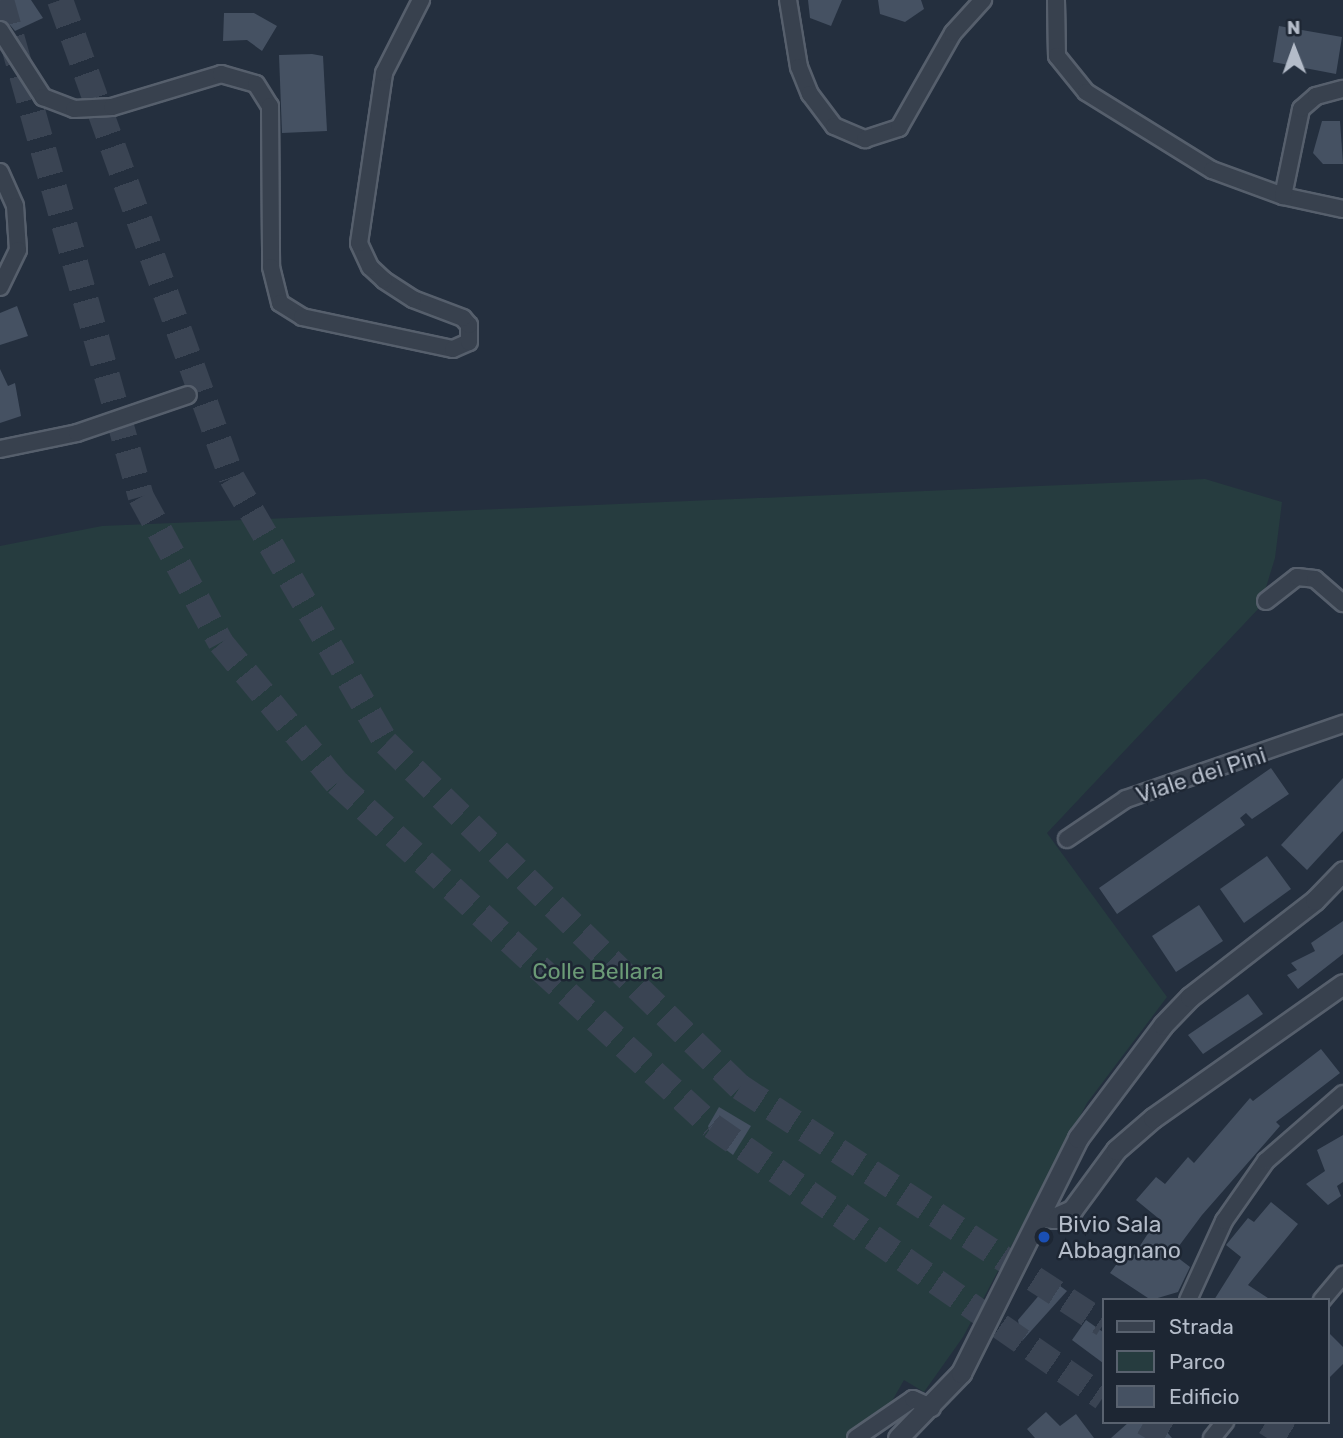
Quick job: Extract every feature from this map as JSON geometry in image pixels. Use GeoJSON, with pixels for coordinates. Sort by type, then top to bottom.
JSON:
{"type":"FeatureCollection","features":[{"type":"Feature","properties":{"kind":"street"},"geometry":{"type":"LineString","coordinates":[[0,30],[44,97],[74,109],[112,107],[221,74],[256,84],[270,106],[271,267],[280,303],[302,317],[453,349],[469,342],[469,326],[463,318],[413,299],[384,280],[370,267],[359,243],[384,73],[421,0]]}},
{"type":"Feature","properties":{"kind":"street"},"geometry":{"type":"LineString","coordinates":[[788,0],[799,66],[810,94],[834,126],[865,139],[899,128],[953,33],[983,0]]}},
{"type":"Feature","properties":{"kind":"street"},"geometry":{"type":"LineString","coordinates":[[1056,0],[1057,56],[1079,86],[1212,170],[1283,196],[1343,209]]}},
{"type":"Feature","properties":{"kind":"street"},"geometry":{"type":"LineString","coordinates":[[1283,196],[1301,108],[1316,96],[1343,89]]}},
{"type":"Feature","properties":{"kind":"street"},"geometry":{"type":"LineString","coordinates":[[0,172],[15,206],[18,250],[0,287]]}},
{"type":"Feature","properties":{"kind":"street"},"geometry":{"type":"LineString","coordinates":[[0,449],[77,433],[188,395]]}},
{"type":"Feature","properties":{"kind":"street"},"geometry":{"type":"LineString","coordinates":[[1266,601],[1297,577],[1317,575],[1343,603]]}},
{"type":"Feature","properties":{"kind":"street","name":"Viale dei Pini"},"geometry":{"type":"LineString","coordinates":[[1067,839],[1126,799],[1343,724]]}},
{"type":"Feature","properties":{"kind":"street"},"geometry":{"type":"LineString","coordinates":[[898,1438],[932,1408],[961,1373],[1078,1138],[1163,1025],[1315,900],[1343,871]]}},
{"type":"Feature","properties":{"kind":"street"},"geometry":{"type":"LineString","coordinates":[[1040,1217],[1054,1218],[1073,1210],[1116,1150],[1153,1118],[1343,984]]}},
{"type":"Feature","properties":{"kind":"street"},"geometry":{"type":"LineString","coordinates":[[1189,1298],[1224,1221],[1266,1161],[1343,1094]]}},
{"type":"Feature","properties":{"kind":"street"},"geometry":{"type":"LineString","coordinates":[[1324,1298],[1343,1275]]}},
{"type":"Feature","properties":{"kind":"street"},"geometry":{"type":"LineString","coordinates":[[856,1438],[913,1399],[932,1408]]}},
{"type":"Feature","properties":{"kind":"street"},"geometry":{"type":"LineString","coordinates":[[1212,1438],[1223,1424]]}},
{"type":"Feature","properties":{"kind":"green space","name":"Colle Bellara"},"geometry":{"type":"Polygon","coordinates":[[[1205,479],[1282,502],[1275,558],[1260,607],[1047,833],[1167,997],[1087,1103],[963,1337],[924,1392],[904,1380],[871,1438],[0,1438],[0,546],[102,526],[1205,479]]]}},
{"type":"Feature","properties":{"kind":"building"},"geometry":{"type":"Polygon","coordinates":[[[0,0],[31,0],[43,18],[15,31],[0,13],[0,0]]]}},
{"type":"Feature","properties":{"kind":"building"},"geometry":{"type":"Polygon","coordinates":[[[808,0],[842,0],[831,26],[810,18],[808,0]]]}},
{"type":"Feature","properties":{"kind":"building"},"geometry":{"type":"Polygon","coordinates":[[[878,0],[921,0],[924,9],[905,22],[880,14],[878,0]]]}},
{"type":"Feature","properties":{"kind":"building"},"geometry":{"type":"Polygon","coordinates":[[[224,13],[254,13],[277,26],[262,51],[247,40],[223,41],[224,13]]]}},
{"type":"Feature","properties":{"kind":"building"},"geometry":{"type":"Polygon","coordinates":[[[1279,26],[1342,37],[1336,74],[1273,62],[1279,26]]]}},
{"type":"Feature","properties":{"kind":"building"},"geometry":{"type":"Polygon","coordinates":[[[279,55],[323,56],[327,131],[282,133],[279,55]]]}},
{"type":"Feature","properties":{"kind":"building"},"geometry":{"type":"Polygon","coordinates":[[[1322,121],[1340,121],[1343,164],[1323,164],[1313,153],[1322,121]]]}},
{"type":"Feature","properties":{"kind":"building"},"geometry":{"type":"Polygon","coordinates":[[[17,306],[28,336],[0,345],[0,313],[17,306]]]}},
{"type":"Feature","properties":{"kind":"building"},"geometry":{"type":"Polygon","coordinates":[[[0,369],[8,386],[15,383],[21,416],[0,423],[0,369]]]}},
{"type":"Feature","properties":{"kind":"building"},"geometry":{"type":"Polygon","coordinates":[[[1271,768],[1289,794],[1252,819],[1246,813],[1240,818],[1245,825],[1117,914],[1099,888],[1271,768]]]}},
{"type":"Feature","properties":{"kind":"building"},"geometry":{"type":"Polygon","coordinates":[[[1343,778],[1343,831],[1307,870],[1281,845],[1343,778]]]}},
{"type":"Feature","properties":{"kind":"building"},"geometry":{"type":"Polygon","coordinates":[[[1267,856],[1291,889],[1244,923],[1220,889],[1267,856]]]}},
{"type":"Feature","properties":{"kind":"building"},"geometry":{"type":"Polygon","coordinates":[[[1199,905],[1223,941],[1176,972],[1152,936],[1199,905]]]}},
{"type":"Feature","properties":{"kind":"building"},"geometry":{"type":"Polygon","coordinates":[[[1343,921],[1343,954],[1298,989],[1287,975],[1297,970],[1291,963],[1315,951],[1311,943],[1343,921]]]}},
{"type":"Feature","properties":{"kind":"building"},"geometry":{"type":"Polygon","coordinates":[[[1248,994],[1263,1014],[1203,1054],[1188,1035],[1248,994]]]}},
{"type":"Feature","properties":{"kind":"building"},"geometry":{"type":"Polygon","coordinates":[[[1321,1049],[1340,1073],[1276,1122],[1280,1126],[1202,1215],[1173,1254],[1190,1267],[1178,1292],[1148,1298],[1110,1273],[1127,1250],[1134,1255],[1158,1218],[1136,1200],[1156,1177],[1165,1184],[1188,1157],[1194,1163],[1250,1098],[1253,1101],[1321,1049]]]}},
{"type":"Feature","properties":{"kind":"building"},"geometry":{"type":"Polygon","coordinates":[[[719,1107],[751,1126],[733,1155],[713,1140],[708,1126],[719,1107]]]}},
{"type":"Feature","properties":{"kind":"building"},"geometry":{"type":"Polygon","coordinates":[[[1343,1135],[1343,1182],[1337,1186],[1341,1196],[1328,1205],[1306,1184],[1325,1171],[1317,1150],[1343,1135]]]}},
{"type":"Feature","properties":{"kind":"building"},"geometry":{"type":"Polygon","coordinates":[[[1271,1202],[1298,1224],[1248,1285],[1268,1298],[1215,1298],[1241,1257],[1226,1245],[1248,1218],[1254,1222],[1271,1202]]]}},
{"type":"Feature","properties":{"kind":"building"},"geometry":{"type":"Polygon","coordinates":[[[1052,1280],[1067,1291],[1022,1341],[1018,1320],[1052,1280]]]}},
{"type":"Feature","properties":{"kind":"building"},"geometry":{"type":"Polygon","coordinates":[[[1086,1320],[1102,1331],[1102,1362],[1072,1340],[1086,1320]]]}},
{"type":"Feature","properties":{"kind":"building"},"geometry":{"type":"Polygon","coordinates":[[[1329,1333],[1343,1347],[1343,1364],[1329,1378],[1329,1333]]]}},
{"type":"Feature","properties":{"kind":"building"},"geometry":{"type":"Polygon","coordinates":[[[1046,1412],[1060,1426],[1076,1414],[1094,1438],[1035,1438],[1027,1429],[1046,1412]]]}},
{"type":"Feature","properties":{"kind":"building"},"geometry":{"type":"Polygon","coordinates":[[[1127,1424],[1160,1424],[1172,1438],[1111,1438],[1127,1424]]]}},
{"type":"Feature","properties":{"kind":"tunnel"},"geometry":{"type":"LineString","coordinates":[[1,0],[141,497],[221,643],[337,783],[712,1126],[1102,1397]]}},
{"type":"Feature","properties":{"kind":"tunnel"},"geometry":{"type":"LineString","coordinates":[[60,0],[232,478],[386,743],[740,1087],[1102,1323]]}},
{"type":"Feature","properties":{"kind":"tunnel"},"geometry":{"type":"LineString","coordinates":[[1147,1424],[1171,1438]]}},
{"type":"Feature","properties":{"kind":"tunnel"},"geometry":{"type":"LineString","coordinates":[[1269,1424],[1292,1438]]}},
{"type":"Feature","properties":{"kind":"place","name":"Bivio Sala Abbagnano"},"geometry":{"type":"Point","coordinates":[1044,1237]}}]}
